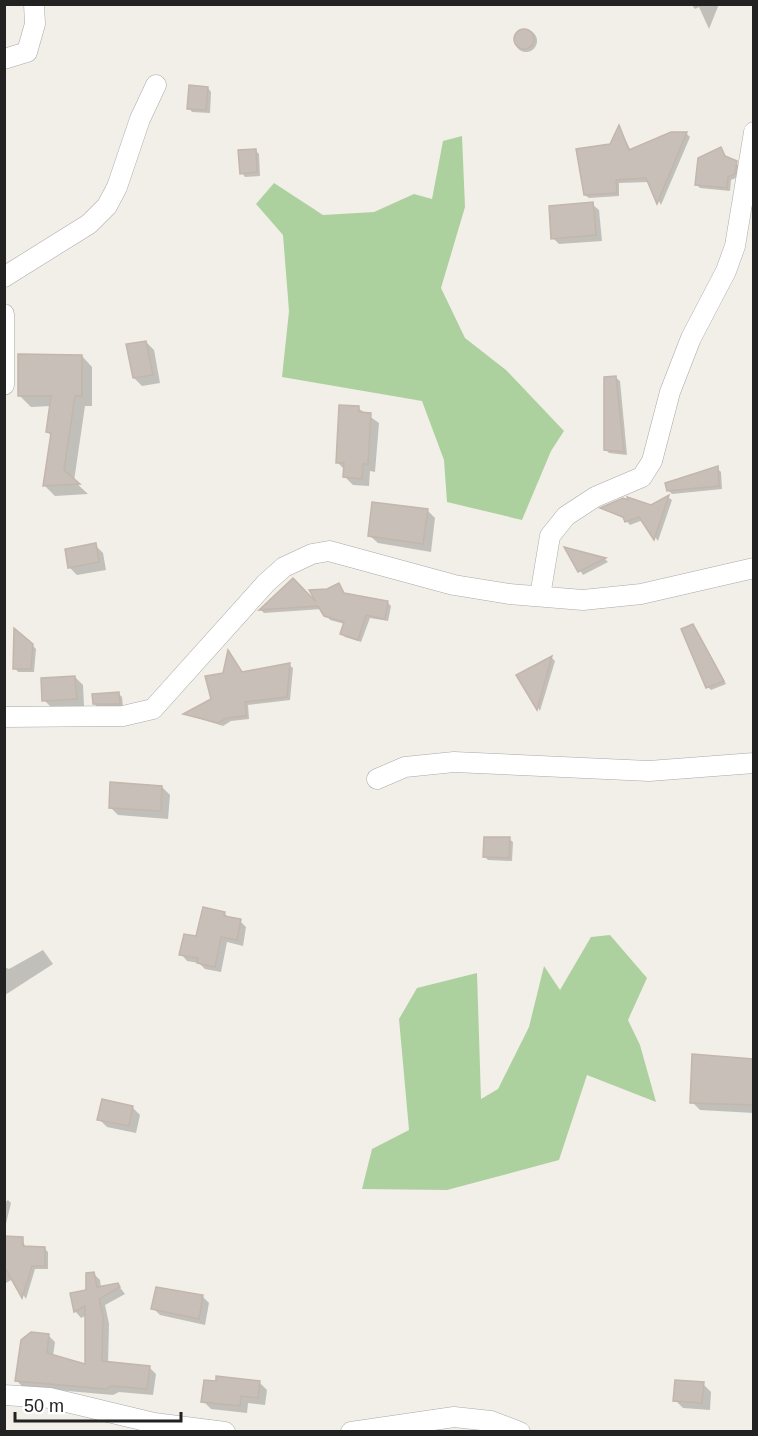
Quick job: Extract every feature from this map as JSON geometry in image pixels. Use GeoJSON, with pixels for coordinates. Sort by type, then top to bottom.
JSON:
{"type":"FeatureCollection","features":[{"type":"Feature","properties":{"kind":"street"},"geometry":{"type":"LineString","coordinates":[[4,58],[27,52],[35,24],[34,4]]}},
{"type":"Feature","properties":{"kind":"street"},"geometry":{"type":"LineString","coordinates":[[4,277],[89,224],[107,206],[117,187],[140,119],[156,85]]}},
{"type":"Feature","properties":{"kind":"street"},"geometry":{"type":"LineString","coordinates":[[540,596],[550,536],[566,516],[595,498],[642,477],[652,461],[670,392],[683,359],[726,271],[735,246],[753,132]]}},
{"type":"Feature","properties":{"kind":"street"},"geometry":{"type":"LineString","coordinates":[[4,314],[7,328],[4,385]]}},
{"type":"Feature","properties":{"kind":"street"},"geometry":{"type":"LineString","coordinates":[[4,717],[123,716],[153,709],[266,583],[284,567],[312,554],[329,551],[454,585],[583,600],[614,599],[677,587],[753,568]]}},
{"type":"Feature","properties":{"kind":"street"},"geometry":{"type":"LineString","coordinates":[[377,779],[405,767],[454,762],[649,771],[753,763]]}},
{"type":"Feature","properties":{"kind":"street"},"geometry":{"type":"LineString","coordinates":[[4,1395],[50,1398],[154,1423],[225,1431]]}},
{"type":"Feature","properties":{"kind":"street"},"geometry":{"type":"LineString","coordinates":[[351,1431],[454,1418],[490,1421],[520,1431]]}},
{"type":"Feature","properties":{"kind":"green space"},"geometry":{"type":"Polygon","coordinates":[[[462,136],[465,207],[441,288],[465,338],[506,370],[564,431],[551,451],[522,520],[447,502],[444,460],[422,401],[282,377],[289,311],[283,235],[256,204],[274,183],[323,215],[374,212],[414,194],[432,199],[443,141],[462,136]]]}},
{"type":"Feature","properties":{"kind":"green space"},"geometry":{"type":"Polygon","coordinates":[[[610,935],[647,978],[628,1020],[640,1045],[656,1102],[587,1075],[559,1160],[447,1190],[362,1189],[372,1149],[409,1130],[399,1019],[417,988],[477,973],[481,1099],[498,1089],[529,1027],[544,966],[560,990],[591,937],[610,935]]]}},
{"type":"Feature","properties":{"kind":"building"},"geometry":{"type":"Polygon","coordinates":[[[524,29],[531,32],[534,39],[531,46],[524,49],[517,46],[514,39],[517,32],[524,29]]]}},
{"type":"Feature","properties":{"kind":"building"},"geometry":{"type":"Polygon","coordinates":[[[189,85],[208,87],[206,110],[187,109],[189,85]]]}},
{"type":"Feature","properties":{"kind":"building"},"geometry":{"type":"Polygon","coordinates":[[[619,125],[629,150],[671,132],[687,132],[657,204],[646,178],[616,180],[617,193],[584,195],[576,149],[610,144],[619,125]]]}},
{"type":"Feature","properties":{"kind":"building"},"geometry":{"type":"Polygon","coordinates":[[[721,147],[725,156],[737,161],[735,174],[728,177],[727,188],[695,185],[698,158],[721,147]]]}},
{"type":"Feature","properties":{"kind":"building"},"geometry":{"type":"Polygon","coordinates":[[[256,149],[257,172],[240,174],[238,150],[256,149]]]}},
{"type":"Feature","properties":{"kind":"building"},"geometry":{"type":"Polygon","coordinates":[[[593,202],[596,235],[551,239],[549,206],[593,202]]]}},
{"type":"Feature","properties":{"kind":"building"},"geometry":{"type":"Polygon","coordinates":[[[146,341],[153,375],[133,378],[126,344],[146,341]]]}},
{"type":"Feature","properties":{"kind":"building"},"geometry":{"type":"Polygon","coordinates":[[[18,354],[82,355],[82,396],[75,396],[64,470],[80,484],[43,486],[51,433],[46,432],[51,396],[18,396],[18,354]]]}},
{"type":"Feature","properties":{"kind":"building"},"geometry":{"type":"Polygon","coordinates":[[[616,376],[624,452],[604,450],[604,377],[616,376]]]}},
{"type":"Feature","properties":{"kind":"building"},"geometry":{"type":"Polygon","coordinates":[[[339,405],[359,406],[359,412],[371,413],[368,464],[363,464],[362,479],[343,477],[344,463],[336,463],[339,405]]]}},
{"type":"Feature","properties":{"kind":"building"},"geometry":{"type":"Polygon","coordinates":[[[718,466],[719,486],[667,491],[665,483],[718,466]]]}},
{"type":"Feature","properties":{"kind":"building"},"geometry":{"type":"Polygon","coordinates":[[[669,495],[654,540],[639,517],[625,522],[623,517],[600,508],[623,498],[628,500],[627,497],[651,505],[669,495]]]}},
{"type":"Feature","properties":{"kind":"building"},"geometry":{"type":"Polygon","coordinates":[[[372,502],[428,509],[423,544],[368,536],[372,502]]]}},
{"type":"Feature","properties":{"kind":"building"},"geometry":{"type":"Polygon","coordinates":[[[96,543],[99,562],[68,568],[65,549],[96,543]]]}},
{"type":"Feature","properties":{"kind":"building"},"geometry":{"type":"Polygon","coordinates":[[[564,547],[606,558],[578,572],[564,547]]]}},
{"type":"Feature","properties":{"kind":"building"},"geometry":{"type":"Polygon","coordinates":[[[293,578],[316,602],[309,590],[327,589],[339,583],[344,593],[388,601],[385,619],[366,615],[358,640],[340,634],[344,622],[324,616],[318,606],[259,610],[293,578]]]}},
{"type":"Feature","properties":{"kind":"building"},"geometry":{"type":"Polygon","coordinates":[[[693,624],[724,681],[706,688],[681,629],[693,624]]]}},
{"type":"Feature","properties":{"kind":"building"},"geometry":{"type":"Polygon","coordinates":[[[14,628],[33,644],[31,669],[13,669],[14,628]]]}},
{"type":"Feature","properties":{"kind":"building"},"geometry":{"type":"Polygon","coordinates":[[[228,650],[242,672],[290,663],[287,697],[245,702],[246,716],[227,718],[218,723],[183,714],[211,699],[205,676],[223,673],[228,650]]]}},
{"type":"Feature","properties":{"kind":"building"},"geometry":{"type":"Polygon","coordinates":[[[552,656],[537,710],[516,675],[552,656]]]}},
{"type":"Feature","properties":{"kind":"building"},"geometry":{"type":"Polygon","coordinates":[[[75,676],[77,699],[42,701],[41,678],[75,676]]]}},
{"type":"Feature","properties":{"kind":"building"},"geometry":{"type":"Polygon","coordinates":[[[119,692],[120,704],[93,704],[92,694],[119,692]]]}},
{"type":"Feature","properties":{"kind":"building"},"geometry":{"type":"Polygon","coordinates":[[[110,782],[162,786],[161,811],[109,808],[110,782]]]}},
{"type":"Feature","properties":{"kind":"building"},"geometry":{"type":"Polygon","coordinates":[[[484,837],[510,837],[509,858],[483,857],[484,837]]]}},
{"type":"Feature","properties":{"kind":"building"},"geometry":{"type":"Polygon","coordinates":[[[203,907],[225,912],[224,916],[241,919],[237,940],[221,937],[215,967],[197,963],[198,958],[179,955],[184,934],[196,936],[203,907]]]}},
{"type":"Feature","properties":{"kind":"building"},"geometry":{"type":"Polygon","coordinates":[[[692,1054],[753,1059],[753,1105],[690,1103],[692,1054]]]}},
{"type":"Feature","properties":{"kind":"building"},"geometry":{"type":"Polygon","coordinates":[[[102,1099],[133,1106],[129,1126],[97,1120],[102,1099]]]}},
{"type":"Feature","properties":{"kind":"building"},"geometry":{"type":"Polygon","coordinates":[[[4,1236],[23,1237],[23,1246],[45,1247],[45,1266],[32,1266],[22,1298],[4,1266],[4,1236]]]}},
{"type":"Feature","properties":{"kind":"building"},"geometry":{"type":"Polygon","coordinates":[[[94,1272],[97,1287],[118,1283],[120,1287],[99,1299],[103,1316],[102,1361],[150,1366],[147,1389],[112,1386],[106,1389],[15,1381],[21,1340],[31,1332],[49,1334],[47,1353],[85,1364],[85,1306],[74,1312],[70,1293],[86,1290],[86,1273],[94,1272]]]}},
{"type":"Feature","properties":{"kind":"building"},"geometry":{"type":"Polygon","coordinates":[[[156,1287],[203,1295],[199,1319],[151,1309],[156,1287]]]}},
{"type":"Feature","properties":{"kind":"building"},"geometry":{"type":"Polygon","coordinates":[[[216,1376],[260,1381],[258,1398],[241,1396],[240,1406],[201,1402],[204,1380],[216,1381],[216,1376]]]}},
{"type":"Feature","properties":{"kind":"building"},"geometry":{"type":"Polygon","coordinates":[[[675,1380],[704,1382],[702,1403],[673,1401],[675,1380]]]}}]}
